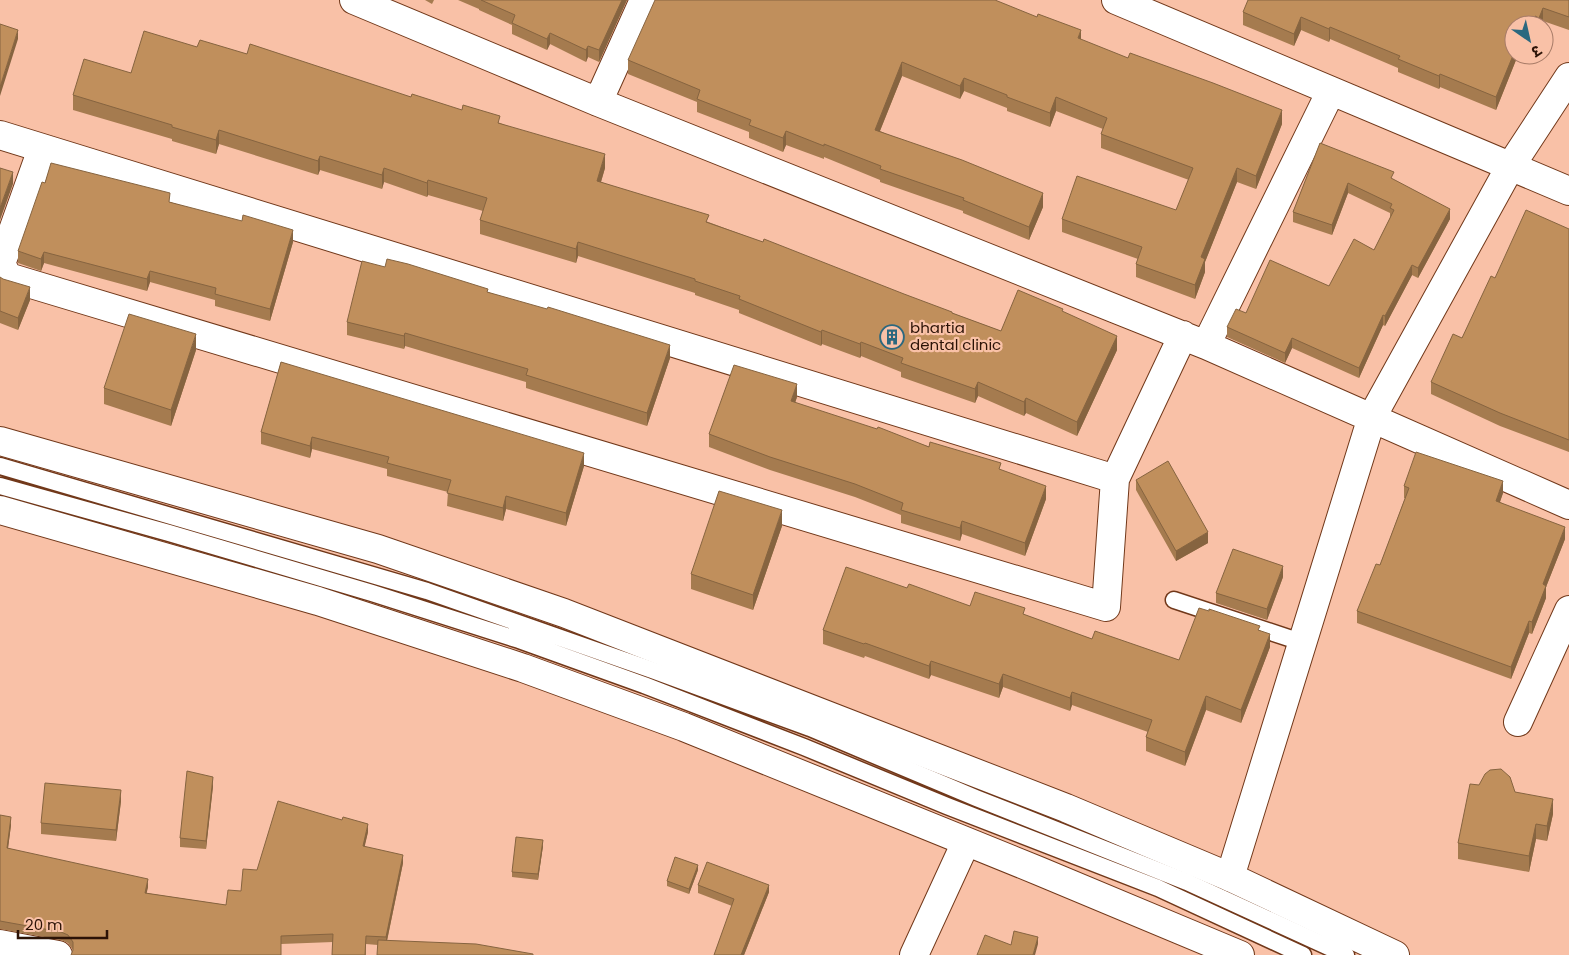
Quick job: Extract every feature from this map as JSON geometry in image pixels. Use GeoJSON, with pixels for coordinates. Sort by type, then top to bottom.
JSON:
{"type":"FeatureCollection","features":[{"type":"Feature","properties":{"kind":"street"},"geometry":{"type":"LineString","coordinates":[[598,102],[644,0]]}},
{"type":"Feature","properties":{"kind":"street"},"geometry":{"type":"LineString","coordinates":[[1116,0],[1569,192]]}},
{"type":"Feature","properties":{"kind":"street"},"geometry":{"type":"LineString","coordinates":[[363,2],[598,102],[1194,340],[1569,505]]}},
{"type":"Feature","properties":{"kind":"street"},"geometry":{"type":"LineString","coordinates":[[1230,877],[1304,643],[1372,417],[1510,166],[1569,77]]}},
{"type":"Feature","properties":{"kind":"street"},"geometry":{"type":"LineString","coordinates":[[42,149],[1,264],[8,277],[1106,607],[1115,479],[1331,91]]}},
{"type":"Feature","properties":{"kind":"street"},"geometry":{"type":"LineString","coordinates":[[0,135],[1115,479]]}},
{"type":"Feature","properties":{"kind":"street"},"geometry":{"type":"LineString","coordinates":[[0,442],[378,548],[564,613],[1066,808],[1230,877],[1395,955]]}},
{"type":"Feature","properties":{"kind":"street"},"geometry":{"type":"LineString","coordinates":[[0,510],[318,601],[523,668],[684,727],[1240,955]]}},
{"type":"Feature","properties":{"kind":"street"},"geometry":{"type":"LineString","coordinates":[[1518,722],[1569,610]]}},
{"type":"Feature","properties":{"kind":"street"},"geometry":{"type":"LineString","coordinates":[[914,955],[966,842]]}},
{"type":"Feature","properties":{"kind":"street"},"geometry":{"type":"LineString","coordinates":[[0,944],[58,955]]}},
{"type":"Feature","properties":{"kind":"lane"},"geometry":{"type":"LineString","coordinates":[[0,466],[427,592],[662,673],[810,728],[976,798],[1187,882],[1346,955]]}},
{"type":"Feature","properties":{"kind":"lane"},"geometry":{"type":"LineString","coordinates":[[0,486],[363,590],[519,640],[644,685],[760,730],[947,806],[1158,888],[1303,955]]}},
{"type":"Feature","properties":{"kind":"lane"},"geometry":{"type":"LineString","coordinates":[[1174,600],[1304,643]]}},
{"type":"Feature","properties":{"kind":"building"},"geometry":{"type":"Polygon","coordinates":[[[481,0],[622,0],[599,50],[588,46],[586,50],[550,33],[547,39],[512,23],[515,15],[481,0]]]}},
{"type":"Feature","properties":{"kind":"building"},"geometry":{"type":"Polygon","coordinates":[[[655,0],[995,0],[1037,17],[1038,14],[1081,30],[1078,38],[1128,58],[1130,53],[1282,110],[1256,176],[1237,168],[1201,257],[1205,259],[1195,285],[1136,264],[1142,247],[1062,219],[1077,176],[1176,210],[1193,168],[1101,134],[1107,118],[1056,97],[1050,113],[964,78],[960,86],[902,62],[875,130],[962,160],[1043,193],[1029,227],[963,200],[964,198],[880,169],[881,166],[824,144],[824,146],[786,131],[783,138],[749,125],[751,120],[697,99],[700,90],[628,60],[655,0]]]}},
{"type":"Feature","properties":{"kind":"building"},"geometry":{"type":"Polygon","coordinates":[[[1248,0],[1569,0],[1569,17],[1543,8],[1540,15],[1504,15],[1504,65],[1509,65],[1496,97],[1440,74],[1439,76],[1398,59],[1400,56],[1301,17],[1294,34],[1243,12],[1248,0]]]}},
{"type":"Feature","properties":{"kind":"building"},"geometry":{"type":"Polygon","coordinates":[[[0,24],[18,30],[0,87],[0,24]]]}},
{"type":"Feature","properties":{"kind":"building"},"geometry":{"type":"Polygon","coordinates":[[[144,31],[197,47],[200,40],[247,54],[250,44],[411,97],[412,94],[462,110],[463,105],[500,116],[498,123],[605,154],[597,181],[709,215],[706,222],[763,242],[764,239],[1001,331],[1018,290],[1063,309],[1062,311],[1117,336],[1077,422],[1026,398],[1024,402],[978,382],[975,389],[901,363],[903,358],[861,342],[860,344],[822,330],[821,332],[739,299],[740,296],[695,281],[695,279],[578,242],[576,249],[480,220],[487,198],[428,180],[427,183],[384,168],[382,175],[320,156],[318,161],[219,130],[216,140],[73,95],[84,59],[131,73],[144,31]]]}},
{"type":"Feature","properties":{"kind":"building"},"geometry":{"type":"Polygon","coordinates":[[[1320,143],[1394,172],[1391,178],[1450,209],[1418,268],[1412,265],[1385,316],[1383,315],[1359,368],[1292,338],[1285,353],[1227,327],[1236,309],[1246,313],[1270,260],[1329,286],[1354,239],[1374,250],[1394,210],[1390,208],[1392,204],[1348,183],[1332,225],[1293,212],[1320,143]]]}},
{"type":"Feature","properties":{"kind":"building"},"geometry":{"type":"Polygon","coordinates":[[[51,163],[170,193],[169,202],[242,221],[243,215],[293,230],[270,309],[215,294],[216,288],[150,271],[147,279],[44,252],[41,259],[18,251],[42,182],[45,183],[51,163]]]}},
{"type":"Feature","properties":{"kind":"building"},"geometry":{"type":"Polygon","coordinates":[[[0,168],[13,172],[0,208],[0,168]]]}},
{"type":"Feature","properties":{"kind":"building"},"geometry":{"type":"Polygon","coordinates":[[[1526,210],[1569,229],[1569,440],[1500,413],[1431,382],[1453,334],[1462,338],[1491,276],[1495,278],[1526,210]]]}},
{"type":"Feature","properties":{"kind":"building"},"geometry":{"type":"Polygon","coordinates":[[[387,259],[488,289],[487,292],[547,309],[548,307],[670,345],[647,413],[526,375],[528,369],[405,333],[404,336],[347,322],[362,261],[385,267],[387,259]]]}},
{"type":"Feature","properties":{"kind":"building"},"geometry":{"type":"Polygon","coordinates":[[[0,277],[30,287],[18,318],[0,311],[0,277]]]}},
{"type":"Feature","properties":{"kind":"building"},"geometry":{"type":"Polygon","coordinates":[[[129,314],[196,334],[171,410],[104,388],[129,314]]]}},
{"type":"Feature","properties":{"kind":"building"},"geometry":{"type":"Polygon","coordinates":[[[281,362],[584,453],[566,513],[506,496],[503,508],[447,493],[451,480],[387,463],[389,457],[312,437],[310,446],[261,432],[281,362]]]}},
{"type":"Feature","properties":{"kind":"building"},"geometry":{"type":"Polygon","coordinates":[[[734,365],[797,384],[791,401],[877,429],[878,427],[929,447],[930,442],[1001,463],[999,469],[1046,486],[1025,543],[962,521],[960,528],[901,510],[903,503],[855,484],[770,457],[709,434],[734,365]]]}},
{"type":"Feature","properties":{"kind":"building"},"geometry":{"type":"Polygon","coordinates":[[[1416,452],[1503,481],[1496,501],[1565,527],[1543,584],[1546,586],[1532,622],[1529,621],[1511,667],[1357,611],[1376,564],[1380,565],[1409,488],[1404,486],[1416,452]]]}},
{"type":"Feature","properties":{"kind":"building"},"geometry":{"type":"Polygon","coordinates":[[[1168,461],[1208,532],[1176,551],[1136,480],[1168,461]]]}},
{"type":"Feature","properties":{"kind":"building"},"geometry":{"type":"Polygon","coordinates":[[[719,491],[782,510],[753,595],[691,574],[719,491]]]}},
{"type":"Feature","properties":{"kind":"building"},"geometry":{"type":"Polygon","coordinates":[[[1233,549],[1283,566],[1267,609],[1216,593],[1233,549]]]}},
{"type":"Feature","properties":{"kind":"building"},"geometry":{"type":"Polygon","coordinates":[[[846,567],[907,588],[909,584],[970,606],[975,592],[1025,608],[1023,614],[1092,639],[1095,631],[1179,660],[1199,608],[1209,611],[1209,609],[1260,626],[1258,630],[1270,634],[1241,710],[1206,696],[1185,752],[1146,737],[1152,720],[1072,692],[1070,698],[1003,674],[999,684],[931,661],[929,666],[823,630],[846,567]]]}},
{"type":"Feature","properties":{"kind":"building"},"geometry":{"type":"Polygon","coordinates":[[[1501,769],[1510,777],[1515,792],[1553,799],[1547,826],[1536,824],[1529,856],[1458,843],[1470,784],[1479,785],[1485,774],[1490,770],[1501,769]]]}},
{"type":"Feature","properties":{"kind":"building"},"geometry":{"type":"Polygon","coordinates":[[[187,771],[213,777],[206,841],[180,838],[187,771]]]}},
{"type":"Feature","properties":{"kind":"building"},"geometry":{"type":"Polygon","coordinates":[[[45,783],[121,790],[116,830],[41,823],[45,783]]]}},
{"type":"Feature","properties":{"kind":"building"},"geometry":{"type":"Polygon","coordinates":[[[278,801],[342,820],[343,817],[368,824],[363,846],[403,855],[386,937],[366,936],[365,955],[332,955],[333,934],[281,936],[281,955],[71,955],[73,942],[68,935],[61,932],[0,921],[0,815],[11,817],[7,848],[148,879],[145,893],[226,905],[228,890],[241,891],[243,869],[257,870],[278,801]]]}},
{"type":"Feature","properties":{"kind":"building"},"geometry":{"type":"Polygon","coordinates":[[[516,837],[543,840],[538,874],[512,872],[516,837]]]}},
{"type":"Feature","properties":{"kind":"building"},"geometry":{"type":"Polygon","coordinates":[[[675,857],[698,865],[689,889],[667,881],[675,857]]]}},
{"type":"Feature","properties":{"kind":"building"},"geometry":{"type":"Polygon","coordinates":[[[707,862],[769,885],[741,955],[714,955],[734,899],[698,885],[707,862]]]}},
{"type":"Feature","properties":{"kind":"building"},"geometry":{"type":"Polygon","coordinates":[[[1014,931],[1038,937],[1033,955],[977,955],[985,935],[1011,945],[1014,931]]]}},
{"type":"Feature","properties":{"kind":"building"},"geometry":{"type":"Polygon","coordinates":[[[378,940],[476,944],[533,955],[377,955],[378,940]]]}},
{"type":"Feature","properties":{"kind":"place","name":"bhartia dental clinic"},"geometry":{"type":"Point","coordinates":[892,337]}}]}
